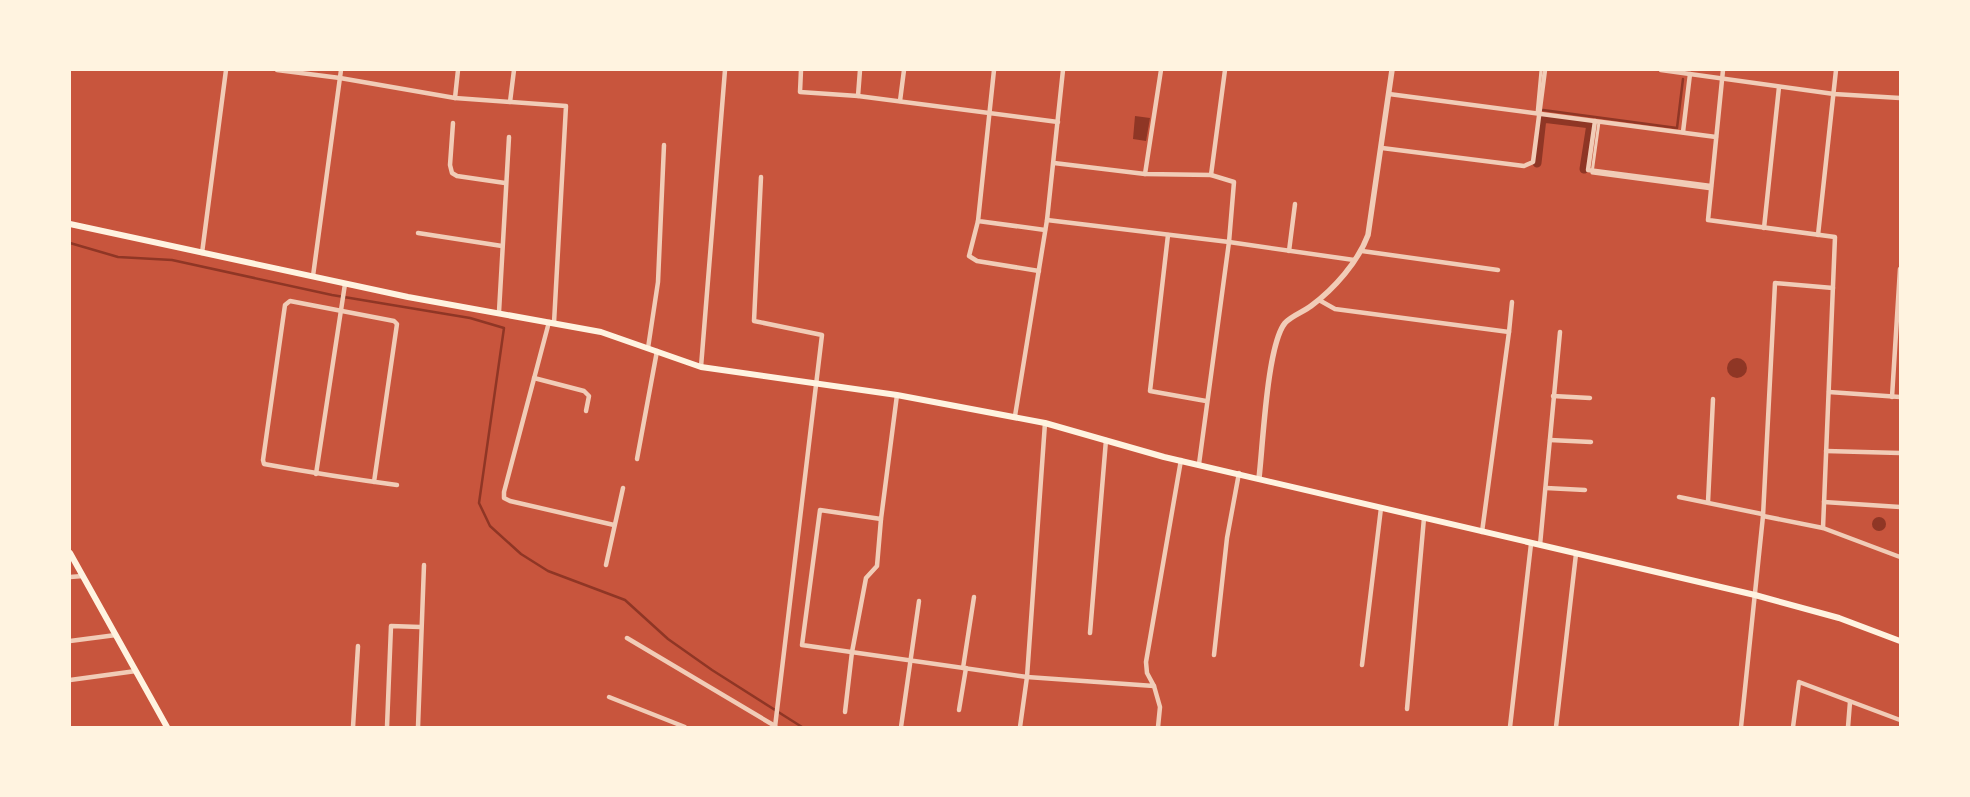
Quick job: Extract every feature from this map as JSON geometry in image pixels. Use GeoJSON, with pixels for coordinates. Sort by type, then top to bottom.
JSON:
{"type":"FeatureCollection","features":[{"type":"Feature","properties":{"kind":"main road"},"geometry":{"type":"LineString","coordinates":[[70,224],[408,297],[601,332],[701,367],[897,394],[1015,416],[1180,460],[1482,533],[1755,595],[1839,618],[1900,641]]}},
{"type":"Feature","properties":{"kind":"main road"},"geometry":{"type":"LineString","coordinates":[[70,553],[167,727]]}},
{"type":"Feature","properties":{"kind":"street"},"geometry":{"type":"LineString","coordinates":[[202,253],[226,70]]}},
{"type":"Feature","properties":{"kind":"street"},"geometry":{"type":"LineString","coordinates":[[277,70],[340,78],[455,98],[566,106],[551,323],[534,378],[504,498],[510,502],[614,526]]}},
{"type":"Feature","properties":{"kind":"street"},"geometry":{"type":"LineString","coordinates":[[313,276],[341,70]]}},
{"type":"Feature","properties":{"kind":"street"},"geometry":{"type":"LineString","coordinates":[[455,98],[458,70]]}},
{"type":"Feature","properties":{"kind":"street"},"geometry":{"type":"LineString","coordinates":[[510,102],[514,70]]}},
{"type":"Feature","properties":{"kind":"street"},"geometry":{"type":"LineString","coordinates":[[701,367],[725,70]]}},
{"type":"Feature","properties":{"kind":"street"},"geometry":{"type":"LineString","coordinates":[[801,70],[800,92],[858,96],[1058,122]]}},
{"type":"Feature","properties":{"kind":"street"},"geometry":{"type":"LineString","coordinates":[[858,96],[860,70]]}},
{"type":"Feature","properties":{"kind":"street"},"geometry":{"type":"LineString","coordinates":[[900,101],[904,70]]}},
{"type":"Feature","properties":{"kind":"street"},"geometry":{"type":"LineString","coordinates":[[994,70],[978,221],[969,256],[977,262],[1039,271]]}},
{"type":"Feature","properties":{"kind":"street"},"geometry":{"type":"LineString","coordinates":[[1015,416],[1047,220],[1063,70]]}},
{"type":"Feature","properties":{"kind":"street"},"geometry":{"type":"LineString","coordinates":[[1145,174],[1161,70]]}},
{"type":"Feature","properties":{"kind":"street"},"geometry":{"type":"LineString","coordinates":[[1211,175],[1225,70]]}},
{"type":"Feature","properties":{"kind":"street"},"geometry":{"type":"LineString","coordinates":[[1259,478],[1274,347],[1286,323],[1319,300],[1362,251],[1368,235],[1392,70]]}},
{"type":"Feature","properties":{"kind":"street"},"geometry":{"type":"LineString","coordinates":[[1382,148],[1524,166],[1533,162],[1543,70]]}},
{"type":"Feature","properties":{"kind":"street"},"geometry":{"type":"LineString","coordinates":[[1661,70],[1834,94],[1900,98]]}},
{"type":"Feature","properties":{"kind":"street"},"geometry":{"type":"LineString","coordinates":[[1723,70],[1708,220],[1835,237],[1823,528]]}},
{"type":"Feature","properties":{"kind":"street"},"geometry":{"type":"LineString","coordinates":[[1818,235],[1836,70]]}},
{"type":"Feature","properties":{"kind":"street"},"geometry":{"type":"LineString","coordinates":[[1683,132],[1690,74]]}},
{"type":"Feature","properties":{"kind":"street"},"geometry":{"type":"LineString","coordinates":[[1764,228],[1779,87]]}},
{"type":"Feature","properties":{"kind":"street"},"geometry":{"type":"LineString","coordinates":[[1389,94],[1716,137]]}},
{"type":"Feature","properties":{"kind":"street"},"geometry":{"type":"LineString","coordinates":[[1597,121],[1588,170],[1711,187]]}},
{"type":"Feature","properties":{"kind":"street"},"geometry":{"type":"LineString","coordinates":[[453,123],[450,165],[452,173],[457,176],[505,183]]}},
{"type":"Feature","properties":{"kind":"street"},"geometry":{"type":"LineString","coordinates":[[499,312],[509,137]]}},
{"type":"Feature","properties":{"kind":"street"},"geometry":{"type":"LineString","coordinates":[[648,348],[658,282],[664,145]]}},
{"type":"Feature","properties":{"kind":"street"},"geometry":{"type":"LineString","coordinates":[[1054,163],[1145,174],[1211,175],[1234,182],[1229,242],[1199,464]]}},
{"type":"Feature","properties":{"kind":"street"},"geometry":{"type":"LineString","coordinates":[[627,638],[775,726],[822,335],[754,322],[761,177]]}},
{"type":"Feature","properties":{"kind":"street"},"geometry":{"type":"LineString","coordinates":[[1289,251],[1295,204]]}},
{"type":"Feature","properties":{"kind":"street"},"geometry":{"type":"LineString","coordinates":[[1047,220],[1229,242],[1354,260]]}},
{"type":"Feature","properties":{"kind":"street"},"geometry":{"type":"LineString","coordinates":[[978,221],[1045,230]]}},
{"type":"Feature","properties":{"kind":"street"},"geometry":{"type":"LineString","coordinates":[[418,233],[502,246]]}},
{"type":"Feature","properties":{"kind":"street"},"geometry":{"type":"LineString","coordinates":[[1168,235],[1150,391],[1206,401]]}},
{"type":"Feature","properties":{"kind":"street"},"geometry":{"type":"LineString","coordinates":[[1362,251],[1498,270]]}},
{"type":"Feature","properties":{"kind":"street"},"geometry":{"type":"LineString","coordinates":[[1892,397],[1900,269]]}},
{"type":"Feature","properties":{"kind":"street"},"geometry":{"type":"LineString","coordinates":[[1741,727],[1762,515],[1775,283],[1834,288]]}},
{"type":"Feature","properties":{"kind":"street"},"geometry":{"type":"LineString","coordinates":[[316,474],[345,284]]}},
{"type":"Feature","properties":{"kind":"street"},"geometry":{"type":"LineString","coordinates":[[1319,300],[1335,309],[1509,332]]}},
{"type":"Feature","properties":{"kind":"street"},"geometry":{"type":"LineString","coordinates":[[374,482],[397,324],[394,321],[342,306],[290,302],[285,305],[263,460],[264,464],[316,474],[374,482],[396,485]]}},
{"type":"Feature","properties":{"kind":"street"},"geometry":{"type":"LineString","coordinates":[[1482,533],[1512,302]]}},
{"type":"Feature","properties":{"kind":"street"},"geometry":{"type":"LineString","coordinates":[[1540,545],[1560,332]]}},
{"type":"Feature","properties":{"kind":"street"},"geometry":{"type":"LineString","coordinates":[[637,459],[657,351]]}},
{"type":"Feature","properties":{"kind":"street"},"geometry":{"type":"LineString","coordinates":[[534,378],[586,392],[589,396],[586,410]]}},
{"type":"Feature","properties":{"kind":"street"},"geometry":{"type":"LineString","coordinates":[[1829,392],[1900,397]]}},
{"type":"Feature","properties":{"kind":"street"},"geometry":{"type":"LineString","coordinates":[[845,712],[852,652],[866,578],[877,566],[897,394]]}},
{"type":"Feature","properties":{"kind":"street"},"geometry":{"type":"LineString","coordinates":[[1553,396],[1590,398]]}},
{"type":"Feature","properties":{"kind":"street"},"geometry":{"type":"LineString","coordinates":[[1708,502],[1713,399]]}},
{"type":"Feature","properties":{"kind":"street"},"geometry":{"type":"LineString","coordinates":[[1020,727],[1027,677],[1045,423]]}},
{"type":"Feature","properties":{"kind":"street"},"geometry":{"type":"LineString","coordinates":[[1090,633],[1106,440]]}},
{"type":"Feature","properties":{"kind":"street"},"geometry":{"type":"LineString","coordinates":[[1550,440],[1591,442]]}},
{"type":"Feature","properties":{"kind":"street"},"geometry":{"type":"LineString","coordinates":[[1826,451],[1900,453]]}},
{"type":"Feature","properties":{"kind":"street"},"geometry":{"type":"LineString","coordinates":[[1158,727],[1160,707],[1154,686],[1147,673],[1146,662],[1180,460]]}},
{"type":"Feature","properties":{"kind":"street"},"geometry":{"type":"LineString","coordinates":[[1214,655],[1227,538],[1239,473]]}},
{"type":"Feature","properties":{"kind":"street"},"geometry":{"type":"LineString","coordinates":[[606,565],[623,488]]}},
{"type":"Feature","properties":{"kind":"street"},"geometry":{"type":"LineString","coordinates":[[1546,488],[1585,490]]}},
{"type":"Feature","properties":{"kind":"street"},"geometry":{"type":"LineString","coordinates":[[1679,497],[1823,528],[1900,556]]}},
{"type":"Feature","properties":{"kind":"street"},"geometry":{"type":"LineString","coordinates":[[1824,502],[1900,506]]}},
{"type":"Feature","properties":{"kind":"street"},"geometry":{"type":"LineString","coordinates":[[1362,665],[1381,508]]}},
{"type":"Feature","properties":{"kind":"street"},"geometry":{"type":"LineString","coordinates":[[881,519],[820,510],[802,645],[1027,677],[1154,686]]}},
{"type":"Feature","properties":{"kind":"street"},"geometry":{"type":"LineString","coordinates":[[1407,709],[1424,518]]}},
{"type":"Feature","properties":{"kind":"street"},"geometry":{"type":"LineString","coordinates":[[1510,727],[1531,544]]}},
{"type":"Feature","properties":{"kind":"street"},"geometry":{"type":"LineString","coordinates":[[1556,727],[1576,554]]}},
{"type":"Feature","properties":{"kind":"street"},"geometry":{"type":"LineString","coordinates":[[418,727],[420,627],[424,565]]}},
{"type":"Feature","properties":{"kind":"street"},"geometry":{"type":"LineString","coordinates":[[70,577],[83,576]]}},
{"type":"Feature","properties":{"kind":"street"},"geometry":{"type":"LineString","coordinates":[[958,710],[974,597]]}},
{"type":"Feature","properties":{"kind":"street"},"geometry":{"type":"LineString","coordinates":[[901,727],[919,601]]}},
{"type":"Feature","properties":{"kind":"street"},"geometry":{"type":"LineString","coordinates":[[387,727],[391,626],[420,627]]}},
{"type":"Feature","properties":{"kind":"street"},"geometry":{"type":"LineString","coordinates":[[70,641],[116,635]]}},
{"type":"Feature","properties":{"kind":"street"},"geometry":{"type":"LineString","coordinates":[[353,727],[358,646]]}},
{"type":"Feature","properties":{"kind":"street"},"geometry":{"type":"LineString","coordinates":[[70,680],[136,671]]}},
{"type":"Feature","properties":{"kind":"street"},"geometry":{"type":"LineString","coordinates":[[1793,727],[1799,682],[1900,720]]}},
{"type":"Feature","properties":{"kind":"street"},"geometry":{"type":"LineString","coordinates":[[609,697],[685,727]]}},
{"type":"Feature","properties":{"kind":"street"},"geometry":{"type":"LineString","coordinates":[[1848,727],[1850,702]]}},
{"type":"Feature","properties":{"kind":"shaded area"},"geometry":{"type":"Polygon","coordinates":[[[1135,116],[1150,118],[1146,141],[1133,139],[1135,116]]]}},
{"type":"Feature","properties":{"kind":"shaded area"},"geometry":{"type":"Polygon","coordinates":[[[1737,358],[1744,361],[1747,368],[1744,375],[1737,378],[1730,375],[1727,368],[1730,361],[1737,358]]]}},
{"type":"Feature","properties":{"kind":"shaded area"},"geometry":{"type":"Polygon","coordinates":[[[1876,517],[1882,517],[1886,524],[1882,531],[1876,531],[1872,527],[1872,521],[1876,517]]]}},
{"type":"Feature","properties":{"kind":"waterway"},"geometry":{"type":"LineString","coordinates":[[1543,110],[1677,128],[1683,79]]}},
{"type":"Feature","properties":{"kind":"waterway"},"geometry":{"type":"LineString","coordinates":[[1537,163],[1542,118],[1591,124],[1584,169]]}},
{"type":"Feature","properties":{"kind":"waterway"},"geometry":{"type":"LineString","coordinates":[[70,243],[118,257],[172,260],[332,295],[470,318],[504,328],[479,503],[490,526],[521,554],[548,571],[625,600],[668,639],[712,670],[802,727]]}}]}
